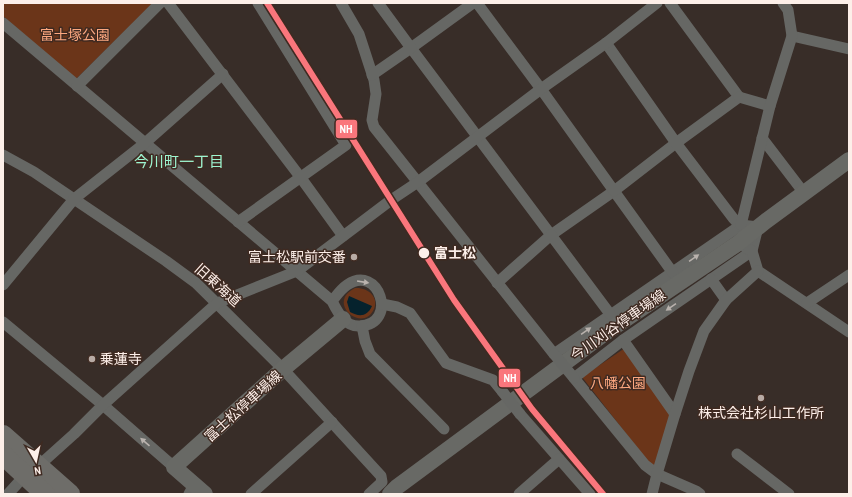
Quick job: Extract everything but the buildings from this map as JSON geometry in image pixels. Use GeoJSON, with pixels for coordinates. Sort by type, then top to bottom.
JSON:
{"type":"FeatureCollection","features":[{"type":"Feature","properties":{"kind":"highway"},"geometry":{"type":"LineString","coordinates":[[3,435],[70,494]]}},
{"type":"Feature","properties":{"kind":"highway"},"geometry":{"type":"LineString","coordinates":[[3,455],[45,494]]}},
{"type":"Feature","properties":{"kind":"main road","name":"今川刈谷停車場線"},"geometry":{"type":"LineString","coordinates":[[390,494],[403,482],[605,333],[849,160]]}},
{"type":"Feature","properties":{"kind":"main road","name":"富士松停車場線"},"geometry":{"type":"LineString","coordinates":[[174,467],[283,369],[343,319]]}},
{"type":"Feature","properties":{"kind":"main road"},"geometry":{"type":"LineString","coordinates":[[174,467],[196,491]]}},
{"type":"Feature","properties":{"kind":"street"},"geometry":{"type":"LineString","coordinates":[[76,86],[160,3]]}},
{"type":"Feature","properties":{"kind":"street"},"geometry":{"type":"LineString","coordinates":[[168,3],[223,74],[343,236]]}},
{"type":"Feature","properties":{"kind":"street"},"geometry":{"type":"LineString","coordinates":[[238,222],[346,145],[258,3]]}},
{"type":"Feature","properties":{"kind":"street"},"geometry":{"type":"LineString","coordinates":[[341,3],[359,34],[372,75],[376,94],[372,120],[374,127],[497,283],[645,465],[657,474],[700,494]]}},
{"type":"Feature","properties":{"kind":"street"},"geometry":{"type":"LineString","coordinates":[[378,3],[610,314]]}},
{"type":"Feature","properties":{"kind":"street"},"geometry":{"type":"LineString","coordinates":[[372,75],[473,3]]}},
{"type":"Feature","properties":{"kind":"street"},"geometry":{"type":"LineString","coordinates":[[477,3],[541,89],[673,273]]}},
{"type":"Feature","properties":{"kind":"street"},"geometry":{"type":"LineString","coordinates":[[44,460],[217,303],[297,271],[391,200],[478,138],[541,89],[606,43],[657,3]]}},
{"type":"Feature","properties":{"kind":"street"},"geometry":{"type":"LineString","coordinates":[[670,3],[739,97],[770,106]]}},
{"type":"Feature","properties":{"kind":"street"},"geometry":{"type":"LineString","coordinates":[[752,251],[746,233],[762,138],[770,106],[792,36],[788,10],[783,3]]}},
{"type":"Feature","properties":{"kind":"street"},"geometry":{"type":"LineString","coordinates":[[3,23],[332,301],[336,310],[349,324],[362,326],[370,324],[381,312],[382,297],[379,291],[368,282],[354,281],[348,284],[332,301]]}},
{"type":"Feature","properties":{"kind":"street"},"geometry":{"type":"LineString","coordinates":[[792,36],[849,49]]}},
{"type":"Feature","properties":{"kind":"street"},"geometry":{"type":"LineString","coordinates":[[606,43],[676,143],[746,233],[758,271],[849,332]]}},
{"type":"Feature","properties":{"kind":"street"},"geometry":{"type":"LineString","coordinates":[[3,285],[74,199],[145,143],[223,74]]}},
{"type":"Feature","properties":{"kind":"street"},"geometry":{"type":"LineString","coordinates":[[497,283],[551,235],[614,191],[739,97]]}},
{"type":"Feature","properties":{"kind":"street"},"geometry":{"type":"LineString","coordinates":[[762,138],[804,193]]}},
{"type":"Feature","properties":{"kind":"street","name":"旧東海道"},"geometry":{"type":"LineString","coordinates":[[3,155],[34,172],[196,283],[283,369],[382,476],[382,482],[370,494]]}},
{"type":"Feature","properties":{"kind":"street"},"geometry":{"type":"LineString","coordinates":[[554,354],[610,314],[673,273],[746,233]]}},
{"type":"Feature","properties":{"kind":"street"},"geometry":{"type":"LineString","coordinates":[[574,378],[623,340],[752,251]]}},
{"type":"Feature","properties":{"kind":"street"},"geometry":{"type":"LineString","coordinates":[[652,494],[675,414],[704,331],[726,300],[758,271]]}},
{"type":"Feature","properties":{"kind":"street"},"geometry":{"type":"LineString","coordinates":[[807,303],[849,275]]}},
{"type":"Feature","properties":{"kind":"street"},"geometry":{"type":"LineString","coordinates":[[711,279],[726,300]]}},
{"type":"Feature","properties":{"kind":"street"},"geometry":{"type":"LineString","coordinates":[[382,304],[397,307],[410,313],[446,362],[493,380],[520,414],[590,494]]}},
{"type":"Feature","properties":{"kind":"street"},"geometry":{"type":"LineString","coordinates":[[3,322],[103,405],[174,467]]}},
{"type":"Feature","properties":{"kind":"street"},"geometry":{"type":"LineString","coordinates":[[362,326],[365,341],[370,354],[444,429]]}},
{"type":"Feature","properties":{"kind":"street"},"geometry":{"type":"LineString","coordinates":[[623,340],[675,414]]}},
{"type":"Feature","properties":{"kind":"street"},"geometry":{"type":"LineString","coordinates":[[251,494],[332,422]]}},
{"type":"Feature","properties":{"kind":"street"},"geometry":{"type":"LineString","coordinates":[[737,454],[789,494]]}},
{"type":"Feature","properties":{"kind":"street"},"geometry":{"type":"LineString","coordinates":[[518,494],[559,459]]}},
{"type":"Feature","properties":{"kind":"street"},"geometry":{"type":"LineString","coordinates":[[8,494],[18,483]]}},
{"type":"Feature","properties":{"kind":"green space","name":"富士塚公園"},"geometry":{"type":"Polygon","coordinates":[[[3,3],[153,3],[76,79],[3,16],[3,3]]]}},
{"type":"Feature","properties":{"kind":"green space"},"geometry":{"type":"Polygon","coordinates":[[[355,288],[368,291],[375,300],[374,309],[369,316],[362,318],[355,317],[349,314],[345,308],[344,301],[347,294],[355,288]]]}},
{"type":"Feature","properties":{"kind":"green space","name":"八幡公園"},"geometry":{"type":"Polygon","coordinates":[[[625,348],[671,415],[655,468],[649,463],[582,377],[625,348]]]}},
{"type":"Feature","properties":{"kind":"water"},"geometry":{"type":"Polygon","coordinates":[[[349,296],[372,306],[370,310],[362,315],[353,314],[350,312],[347,302],[349,296]]]}},
{"type":"Feature","properties":{"kind":"transit line","name":"NH"},"geometry":{"type":"LineString","coordinates":[[267,3],[454,300],[532,409],[603,494]]}},
{"type":"Feature","properties":{"kind":"place","name":"富士松"},"geometry":{"type":"Point","coordinates":[424,253]}},
{"type":"Feature","properties":{"kind":"place","name":"富士松駅前交番"},"geometry":{"type":"Point","coordinates":[354,257]}},
{"type":"Feature","properties":{"kind":"place","name":"乗蓮寺"},"geometry":{"type":"Point","coordinates":[92,359]}},
{"type":"Feature","properties":{"kind":"place","name":"株式会社杉山工作所"},"geometry":{"type":"Point","coordinates":[761,398]}},
{"type":"Feature","properties":{"kind":"district","name":"今川町一丁目"},"geometry":{"type":"Point","coordinates":[179,161]}}]}
